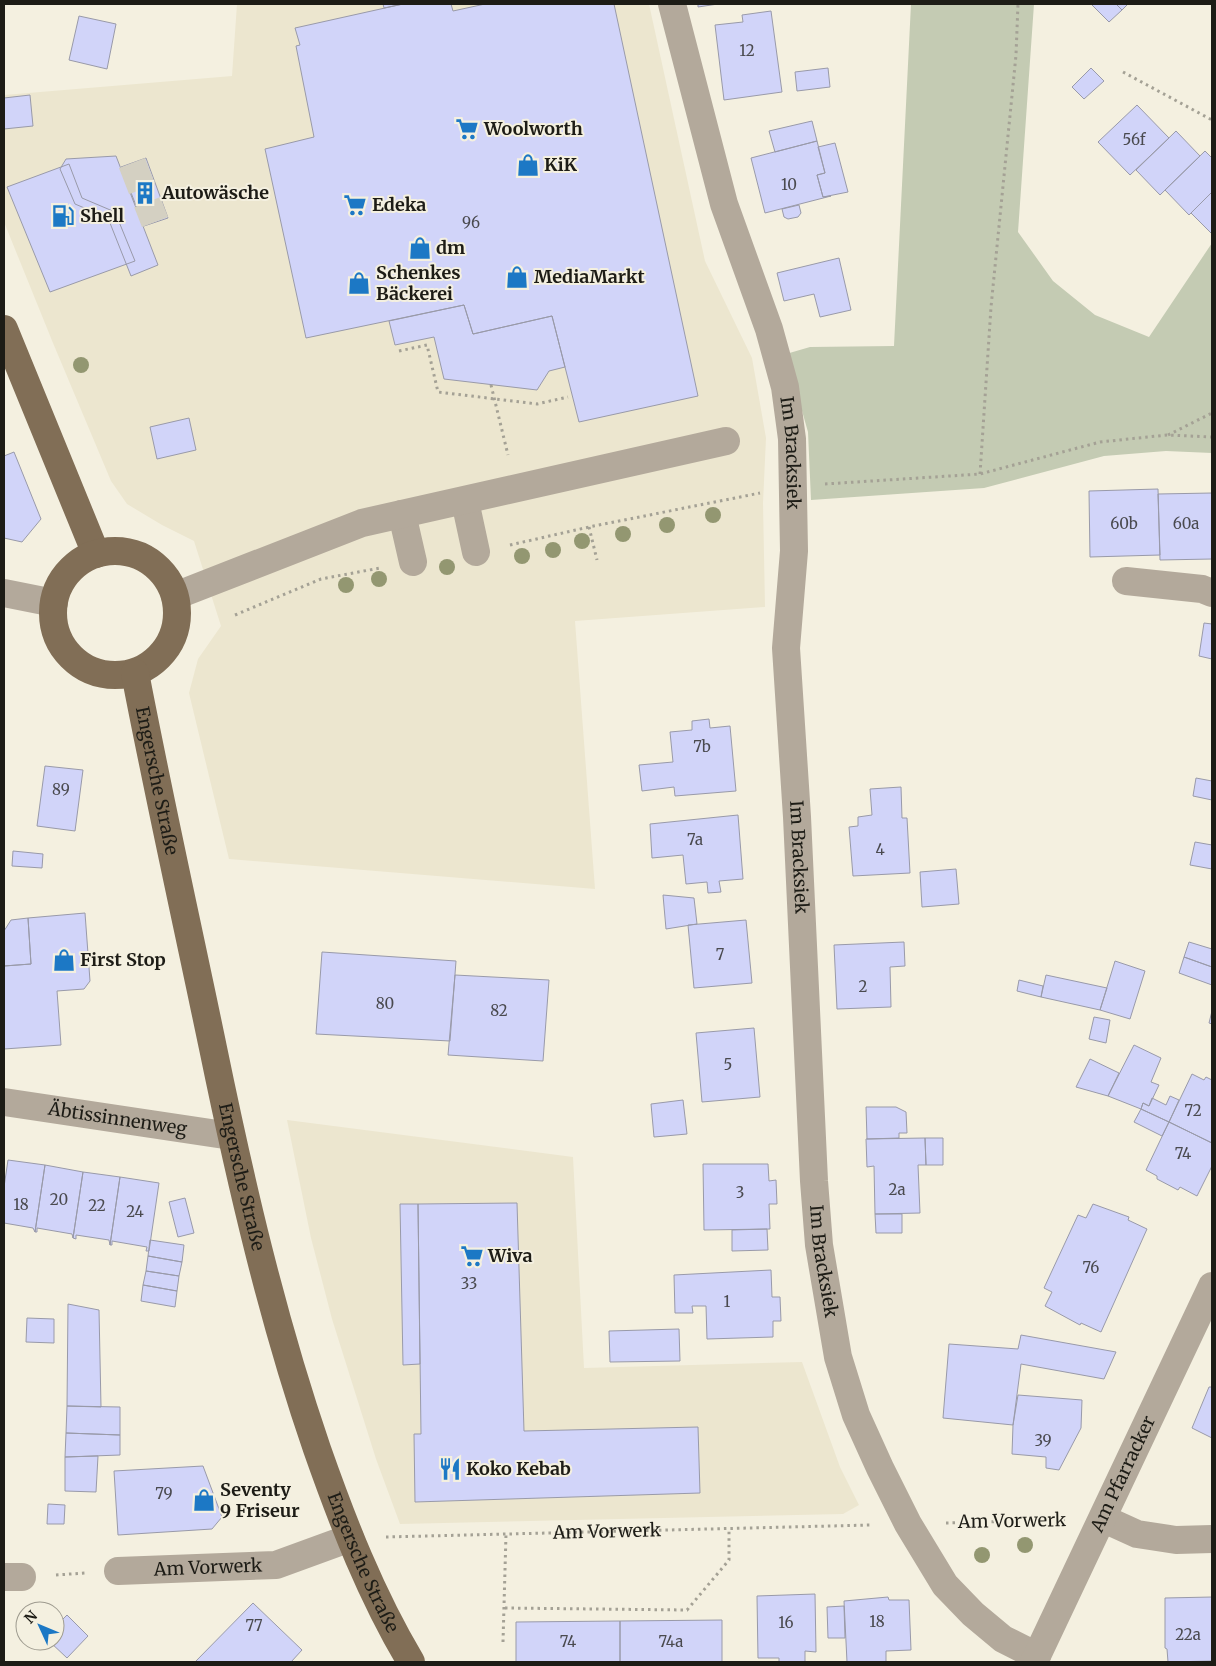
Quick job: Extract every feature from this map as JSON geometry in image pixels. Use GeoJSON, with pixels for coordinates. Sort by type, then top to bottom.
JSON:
{"type":"FeatureCollection","features":[{"type":"Feature","properties":{"kind":"main road"},"geometry":{"type":"LineString","coordinates":[[4,329],[96,554]]}},
{"type":"Feature","properties":{"kind":"main road"},"geometry":{"type":"LineString","coordinates":[[116,551],[135,554],[153,564],[167,578],[175,596],[177,615],[174,634],[165,650],[151,664],[135,673],[113,675],[93,671],[75,660],[61,644],[54,624],[54,603],[59,587],[68,573],[81,562],[96,554],[116,551]]}},
{"type":"Feature","properties":{"kind":"main road","name":"Engersche Straße"},"geometry":{"type":"LineString","coordinates":[[135,673],[231,1136],[259,1260],[298,1392],[350,1538],[374,1596],[412,1662]]}},
{"type":"Feature","properties":{"kind":"street","name":"Im Bracksiek"},"geometry":{"type":"LineString","coordinates":[[672,4],[724,204],[769,329],[785,386],[792,439],[794,551],[786,648],[797,817],[819,1245],[838,1357],[856,1415],[908,1524],[946,1585],[973,1614],[1003,1639],[1036,1659]]}},
{"type":"Feature","properties":{"kind":"street"},"geometry":{"type":"LineString","coordinates":[[175,596],[362,524],[726,441]]}},
{"type":"Feature","properties":{"kind":"street"},"geometry":{"type":"LineString","coordinates":[[465,501],[476,552]]}},
{"type":"Feature","properties":{"kind":"street"},"geometry":{"type":"LineString","coordinates":[[402,514],[413,562]]}},
{"type":"Feature","properties":{"kind":"street"},"geometry":{"type":"LineString","coordinates":[[1126,581],[1202,589],[1212,593]]}},
{"type":"Feature","properties":{"kind":"street"},"geometry":{"type":"LineString","coordinates":[[4,593],[54,603]]}},
{"type":"Feature","properties":{"kind":"street","name":"Äbtissinnenweg"},"geometry":{"type":"LineString","coordinates":[[4,1102],[231,1136]]}},
{"type":"Feature","properties":{"kind":"street","name":"Am Pfarracker"},"geometry":{"type":"LineString","coordinates":[[1036,1659],[1104,1519],[1212,1286]]}},
{"type":"Feature","properties":{"kind":"street"},"geometry":{"type":"LineString","coordinates":[[1104,1519],[1138,1534],[1176,1540],[1212,1540]]}},
{"type":"Feature","properties":{"kind":"street","name":"Am Vorwerk"},"geometry":{"type":"LineString","coordinates":[[118,1571],[276,1565],[350,1538]]}},
{"type":"Feature","properties":{"kind":"path"},"geometry":{"type":"LineString","coordinates":[[980,474],[991,307],[1016,55],[1018,4]]}},
{"type":"Feature","properties":{"kind":"path"},"geometry":{"type":"LineString","coordinates":[[1123,72],[1212,120]]}},
{"type":"Feature","properties":{"kind":"path"},"geometry":{"type":"LineString","coordinates":[[399,351],[426,345],[438,392],[537,404],[568,397]]}},
{"type":"Feature","properties":{"kind":"path"},"geometry":{"type":"LineString","coordinates":[[491,385],[508,456]]}},
{"type":"Feature","properties":{"kind":"path"},"geometry":{"type":"LineString","coordinates":[[1167,435],[1212,413]]}},
{"type":"Feature","properties":{"kind":"path"},"geometry":{"type":"LineString","coordinates":[[510,545],[590,526],[794,486],[980,474],[1100,442],[1167,435],[1212,437]]}},
{"type":"Feature","properties":{"kind":"path"},"geometry":{"type":"LineString","coordinates":[[590,526],[596,560]]}},
{"type":"Feature","properties":{"kind":"path"},"geometry":{"type":"LineString","coordinates":[[235,615],[321,579],[382,568]]}},
{"type":"Feature","properties":{"kind":"path","name":"Am Vorwerk"},"geometry":{"type":"LineString","coordinates":[[350,1538],[1104,1519]]}},
{"type":"Feature","properties":{"kind":"path"},"geometry":{"type":"LineString","coordinates":[[505,1608],[687,1610],[729,1560],[728,1528]]}},
{"type":"Feature","properties":{"kind":"path"},"geometry":{"type":"LineString","coordinates":[[503,1642],[506,1534]]}},
{"type":"Feature","properties":{"kind":"path"},"geometry":{"type":"LineString","coordinates":[[13,1577],[118,1571]]}},
{"type":"Feature","properties":{"kind":"shaded area"},"geometry":{"type":"Polygon","coordinates":[[[237,4],[649,4],[705,261],[752,358],[766,438],[763,503],[765,607],[575,621],[595,889],[229,859],[189,693],[198,659],[221,626],[194,541],[127,504],[111,481],[53,343],[4,222],[4,95],[232,76],[237,4]]]}},
{"type":"Feature","properties":{"kind":"shaded area"},"geometry":{"type":"Polygon","coordinates":[[[287,1120],[573,1157],[584,1368],[802,1362],[840,1467],[859,1505],[843,1514],[400,1524],[376,1459],[332,1319],[311,1238],[287,1120]]]}},
{"type":"Feature","properties":{"kind":"green space"},"geometry":{"type":"Polygon","coordinates":[[[911,4],[1034,4],[1018,232],[1053,281],[1095,315],[1149,337],[1212,243],[1212,453],[1166,451],[1104,456],[984,488],[811,500],[808,432],[786,354],[810,347],[894,346],[911,4]]]}},
{"type":"Feature","properties":{"kind":"building"},"geometry":{"type":"Polygon","coordinates":[[[383,4],[403,4],[384,8],[383,4]]]}},
{"type":"Feature","properties":{"kind":"building"},"geometry":{"type":"Polygon","coordinates":[[[403,4],[451,4],[453,11],[485,4],[614,4],[698,396],[579,422],[552,316],[473,334],[464,305],[306,338],[265,149],[314,137],[296,46],[300,45],[295,28],[403,4]]]}},
{"type":"Feature","properties":{"kind":"building"},"geometry":{"type":"Polygon","coordinates":[[[698,4],[718,4],[698,7],[698,4]]]}},
{"type":"Feature","properties":{"kind":"building"},"geometry":{"type":"Polygon","coordinates":[[[1091,4],[1116,4],[1122,10],[1109,22],[1091,4]]]}},
{"type":"Feature","properties":{"kind":"building"},"geometry":{"type":"Polygon","coordinates":[[[1116,4],[1128,4],[1122,10],[1116,4]]]}},
{"type":"Feature","properties":{"kind":"building"},"geometry":{"type":"Polygon","coordinates":[[[771,11],[782,92],[724,100],[715,25],[743,22],[742,15],[771,11]]]}},
{"type":"Feature","properties":{"kind":"building"},"geometry":{"type":"Polygon","coordinates":[[[79,16],[116,24],[107,69],[69,60],[79,16]]]}},
{"type":"Feature","properties":{"kind":"building"},"geometry":{"type":"Polygon","coordinates":[[[828,68],[830,87],[797,91],[795,72],[828,68]]]}},
{"type":"Feature","properties":{"kind":"building"},"geometry":{"type":"Polygon","coordinates":[[[1091,68],[1104,81],[1084,99],[1072,87],[1091,68]]]}},
{"type":"Feature","properties":{"kind":"building"},"geometry":{"type":"Polygon","coordinates":[[[30,95],[33,126],[4,129],[4,98],[30,95]]]}},
{"type":"Feature","properties":{"kind":"building"},"geometry":{"type":"Polygon","coordinates":[[[1137,105],[1169,138],[1130,175],[1098,142],[1137,105]]]}},
{"type":"Feature","properties":{"kind":"building"},"geometry":{"type":"Polygon","coordinates":[[[812,121],[817,141],[775,152],[769,131],[812,121]]]}},
{"type":"Feature","properties":{"kind":"building"},"geometry":{"type":"Polygon","coordinates":[[[1176,131],[1200,156],[1160,195],[1136,170],[1176,131]]]}},
{"type":"Feature","properties":{"kind":"building"},"geometry":{"type":"Polygon","coordinates":[[[817,141],[825,173],[817,175],[823,197],[831,196],[765,213],[751,158],[817,141]]]}},
{"type":"Feature","properties":{"kind":"building"},"geometry":{"type":"Polygon","coordinates":[[[835,143],[848,192],[823,197],[817,175],[825,173],[818,147],[835,143]]]}},
{"type":"Feature","properties":{"kind":"building"},"geometry":{"type":"Polygon","coordinates":[[[1205,151],[1212,158],[1212,192],[1189,215],[1165,190],[1205,151]]]}},
{"type":"Feature","properties":{"kind":"building"},"geometry":{"type":"Polygon","coordinates":[[[116,156],[158,265],[131,276],[108,218],[75,204],[60,169],[66,159],[116,156]]]}},
{"type":"Feature","properties":{"kind":"building","name":"Autowäsche"},"geometry":{"type":"Polygon","coordinates":[[[146,158],[168,218],[144,226],[121,167],[146,158]]]}},
{"type":"Feature","properties":{"kind":"building"},"geometry":{"type":"Polygon","coordinates":[[[69,164],[82,198],[115,212],[135,261],[50,292],[7,187],[69,164]]]}},
{"type":"Feature","properties":{"kind":"building"},"geometry":{"type":"Polygon","coordinates":[[[1212,192],[1212,234],[1191,213],[1212,192]]]}},
{"type":"Feature","properties":{"kind":"building"},"geometry":{"type":"Polygon","coordinates":[[[799,205],[801,213],[798,217],[788,219],[784,217],[782,209],[799,205]]]}},
{"type":"Feature","properties":{"kind":"building"},"geometry":{"type":"Polygon","coordinates":[[[839,258],[851,310],[820,317],[814,294],[784,301],[777,273],[839,258]]]}},
{"type":"Feature","properties":{"kind":"building"},"geometry":{"type":"Polygon","coordinates":[[[464,305],[473,334],[552,316],[565,367],[549,371],[537,390],[444,379],[434,337],[395,345],[389,321],[464,305]]]}},
{"type":"Feature","properties":{"kind":"building"},"geometry":{"type":"Polygon","coordinates":[[[189,418],[196,450],[157,459],[150,427],[189,418]]]}},
{"type":"Feature","properties":{"kind":"building"},"geometry":{"type":"Polygon","coordinates":[[[14,452],[41,519],[22,542],[4,538],[4,456],[14,452]]]}},
{"type":"Feature","properties":{"kind":"building"},"geometry":{"type":"Polygon","coordinates":[[[1158,489],[1160,555],[1090,557],[1089,491],[1158,489]]]}},
{"type":"Feature","properties":{"kind":"building"},"geometry":{"type":"Polygon","coordinates":[[[1212,493],[1212,559],[1160,560],[1158,494],[1212,493]]]}},
{"type":"Feature","properties":{"kind":"building"},"geometry":{"type":"Polygon","coordinates":[[[1204,623],[1212,624],[1212,659],[1199,656],[1204,623]]]}},
{"type":"Feature","properties":{"kind":"building"},"geometry":{"type":"Polygon","coordinates":[[[709,719],[710,728],[730,726],[736,791],[675,796],[674,787],[642,791],[639,765],[673,762],[670,732],[692,730],[692,721],[709,719]]]}},
{"type":"Feature","properties":{"kind":"building"},"geometry":{"type":"Polygon","coordinates":[[[45,766],[83,770],[75,831],[37,826],[45,766]]]}},
{"type":"Feature","properties":{"kind":"building"},"geometry":{"type":"Polygon","coordinates":[[[1196,778],[1212,781],[1212,800],[1193,796],[1196,778]]]}},
{"type":"Feature","properties":{"kind":"building"},"geometry":{"type":"Polygon","coordinates":[[[901,787],[902,818],[907,818],[910,873],[853,876],[849,827],[858,826],[858,817],[872,815],[870,789],[901,787]]]}},
{"type":"Feature","properties":{"kind":"building"},"geometry":{"type":"Polygon","coordinates":[[[738,815],[743,879],[719,881],[721,892],[708,893],[707,882],[686,884],[683,855],[652,858],[650,824],[738,815]]]}},
{"type":"Feature","properties":{"kind":"building"},"geometry":{"type":"Polygon","coordinates":[[[1195,842],[1212,845],[1212,869],[1190,865],[1195,842]]]}},
{"type":"Feature","properties":{"kind":"building"},"geometry":{"type":"Polygon","coordinates":[[[13,851],[43,854],[42,868],[12,866],[13,851]]]}},
{"type":"Feature","properties":{"kind":"building"},"geometry":{"type":"Polygon","coordinates":[[[956,869],[959,904],[922,907],[920,872],[956,869]]]}},
{"type":"Feature","properties":{"kind":"building"},"geometry":{"type":"Polygon","coordinates":[[[663,895],[694,898],[697,924],[666,929],[663,895]]]}},
{"type":"Feature","properties":{"kind":"building"},"geometry":{"type":"Polygon","coordinates":[[[85,913],[90,981],[84,989],[57,991],[61,1045],[4,1049],[4,966],[31,964],[28,918],[85,913]]]}},
{"type":"Feature","properties":{"kind":"building"},"geometry":{"type":"Polygon","coordinates":[[[28,918],[31,964],[4,966],[4,931],[11,920],[28,918]]]}},
{"type":"Feature","properties":{"kind":"building"},"geometry":{"type":"Polygon","coordinates":[[[746,920],[752,983],[694,988],[688,925],[746,920]]]}},
{"type":"Feature","properties":{"kind":"building"},"geometry":{"type":"Polygon","coordinates":[[[904,942],[905,966],[890,967],[891,1007],[837,1009],[834,945],[904,942]]]}},
{"type":"Feature","properties":{"kind":"building"},"geometry":{"type":"Polygon","coordinates":[[[1189,942],[1212,949],[1212,967],[1184,957],[1189,942]]]}},
{"type":"Feature","properties":{"kind":"building"},"geometry":{"type":"Polygon","coordinates":[[[322,952],[456,961],[450,1041],[316,1034],[322,952]]]}},
{"type":"Feature","properties":{"kind":"building"},"geometry":{"type":"Polygon","coordinates":[[[1184,957],[1212,967],[1212,985],[1179,973],[1184,957]]]}},
{"type":"Feature","properties":{"kind":"building"},"geometry":{"type":"Polygon","coordinates":[[[1115,961],[1145,971],[1130,1019],[1100,1010],[1115,961]]]}},
{"type":"Feature","properties":{"kind":"building"},"geometry":{"type":"Polygon","coordinates":[[[455,975],[549,980],[543,1061],[448,1055],[455,975]]]}},
{"type":"Feature","properties":{"kind":"building"},"geometry":{"type":"Polygon","coordinates":[[[1046,975],[1107,988],[1100,1010],[1041,997],[1046,975]]]}},
{"type":"Feature","properties":{"kind":"building"},"geometry":{"type":"Polygon","coordinates":[[[1019,980],[1043,986],[1041,997],[1017,991],[1019,980]]]}},
{"type":"Feature","properties":{"kind":"building"},"geometry":{"type":"Polygon","coordinates":[[[1212,1011],[1212,1024],[1209,1023],[1212,1011]]]}},
{"type":"Feature","properties":{"kind":"building"},"geometry":{"type":"Polygon","coordinates":[[[1094,1017],[1110,1020],[1106,1043],[1089,1039],[1094,1017]]]}},
{"type":"Feature","properties":{"kind":"building"},"geometry":{"type":"Polygon","coordinates":[[[754,1028],[760,1097],[702,1102],[696,1033],[754,1028]]]}},
{"type":"Feature","properties":{"kind":"building"},"geometry":{"type":"Polygon","coordinates":[[[1134,1045],[1161,1058],[1151,1082],[1159,1085],[1149,1106],[1143,1103],[1141,1109],[1108,1096],[1134,1045]]]}},
{"type":"Feature","properties":{"kind":"building"},"geometry":{"type":"Polygon","coordinates":[[[1090,1059],[1119,1073],[1108,1096],[1076,1087],[1090,1059]]]}},
{"type":"Feature","properties":{"kind":"building"},"geometry":{"type":"Polygon","coordinates":[[[1192,1074],[1204,1080],[1206,1077],[1212,1080],[1212,1143],[1169,1122],[1192,1074]]]}},
{"type":"Feature","properties":{"kind":"building"},"geometry":{"type":"Polygon","coordinates":[[[1170,1096],[1179,1100],[1169,1122],[1141,1109],[1143,1103],[1149,1106],[1152,1098],[1166,1105],[1170,1096]]]}},
{"type":"Feature","properties":{"kind":"building"},"geometry":{"type":"Polygon","coordinates":[[[683,1100],[687,1134],[654,1137],[651,1104],[683,1100]]]}},
{"type":"Feature","properties":{"kind":"building"},"geometry":{"type":"Polygon","coordinates":[[[866,1107],[896,1107],[906,1112],[907,1133],[899,1133],[899,1138],[867,1139],[866,1107]]]}},
{"type":"Feature","properties":{"kind":"building"},"geometry":{"type":"Polygon","coordinates":[[[1141,1109],[1169,1122],[1162,1136],[1134,1122],[1141,1109]]]}},
{"type":"Feature","properties":{"kind":"building"},"geometry":{"type":"Polygon","coordinates":[[[1169,1122],[1212,1143],[1212,1166],[1197,1196],[1180,1187],[1178,1190],[1157,1179],[1157,1176],[1146,1170],[1169,1122]]]}},
{"type":"Feature","properties":{"kind":"building"},"geometry":{"type":"Polygon","coordinates":[[[925,1138],[926,1165],[918,1165],[920,1213],[875,1214],[874,1166],[867,1167],[866,1139],[925,1138]]]}},
{"type":"Feature","properties":{"kind":"building"},"geometry":{"type":"Polygon","coordinates":[[[925,1138],[943,1138],[943,1165],[926,1165],[925,1138]]]}},
{"type":"Feature","properties":{"kind":"building"},"geometry":{"type":"Polygon","coordinates":[[[8,1160],[45,1165],[35,1232],[33,1228],[4,1223],[4,1187],[8,1160]]]}},
{"type":"Feature","properties":{"kind":"building"},"geometry":{"type":"Polygon","coordinates":[[[703,1164],[768,1164],[769,1181],[776,1180],[777,1204],[769,1204],[770,1229],[704,1230],[703,1164]]]}},
{"type":"Feature","properties":{"kind":"building"},"geometry":{"type":"Polygon","coordinates":[[[45,1165],[83,1172],[73,1238],[72,1234],[37,1228],[37,1232],[35,1232],[45,1165]]]}},
{"type":"Feature","properties":{"kind":"building"},"geometry":{"type":"Polygon","coordinates":[[[83,1172],[120,1177],[110,1245],[109,1240],[76,1235],[76,1239],[73,1238],[83,1172]]]}},
{"type":"Feature","properties":{"kind":"building"},"geometry":{"type":"Polygon","coordinates":[[[120,1177],[159,1183],[149,1251],[146,1251],[147,1247],[112,1241],[112,1245],[110,1245],[120,1177]]]}},
{"type":"Feature","properties":{"kind":"building"},"geometry":{"type":"Polygon","coordinates":[[[185,1198],[194,1233],[178,1237],[169,1202],[185,1198]]]}},
{"type":"Feature","properties":{"kind":"building"},"geometry":{"type":"Polygon","coordinates":[[[517,1203],[524,1431],[698,1427],[700,1493],[415,1502],[414,1434],[421,1434],[418,1204],[517,1203]]]}},
{"type":"Feature","properties":{"kind":"building"},"geometry":{"type":"Polygon","coordinates":[[[400,1204],[418,1204],[420,1364],[403,1365],[400,1204]]]}},
{"type":"Feature","properties":{"kind":"building"},"geometry":{"type":"Polygon","coordinates":[[[1093,1204],[1129,1217],[1128,1220],[1147,1229],[1101,1332],[1081,1323],[1080,1325],[1045,1306],[1052,1292],[1044,1288],[1078,1215],[1086,1218],[1093,1204]]]}},
{"type":"Feature","properties":{"kind":"building"},"geometry":{"type":"Polygon","coordinates":[[[875,1214],[902,1214],[902,1233],[876,1233],[875,1214]]]}},
{"type":"Feature","properties":{"kind":"building"},"geometry":{"type":"Polygon","coordinates":[[[767,1229],[768,1250],[732,1251],[732,1230],[767,1229]]]}},
{"type":"Feature","properties":{"kind":"building"},"geometry":{"type":"Polygon","coordinates":[[[150,1240],[184,1245],[182,1262],[148,1256],[150,1240]]]}},
{"type":"Feature","properties":{"kind":"building"},"geometry":{"type":"Polygon","coordinates":[[[148,1256],[182,1262],[179,1276],[146,1271],[148,1256]]]}},
{"type":"Feature","properties":{"kind":"building"},"geometry":{"type":"Polygon","coordinates":[[[771,1270],[772,1297],[780,1297],[781,1321],[773,1321],[773,1337],[707,1339],[706,1306],[692,1306],[693,1313],[675,1313],[674,1275],[771,1270]]]}},
{"type":"Feature","properties":{"kind":"building"},"geometry":{"type":"Polygon","coordinates":[[[146,1271],[179,1276],[177,1291],[143,1285],[146,1271]]]}},
{"type":"Feature","properties":{"kind":"building"},"geometry":{"type":"Polygon","coordinates":[[[143,1285],[177,1291],[175,1307],[141,1301],[143,1285]]]}},
{"type":"Feature","properties":{"kind":"building"},"geometry":{"type":"Polygon","coordinates":[[[68,1304],[99,1310],[101,1407],[67,1406],[68,1304]]]}},
{"type":"Feature","properties":{"kind":"building"},"geometry":{"type":"Polygon","coordinates":[[[27,1318],[54,1319],[54,1343],[26,1342],[27,1318]]]}},
{"type":"Feature","properties":{"kind":"building"},"geometry":{"type":"Polygon","coordinates":[[[679,1329],[680,1361],[610,1362],[609,1331],[679,1329]]]}},
{"type":"Feature","properties":{"kind":"building"},"geometry":{"type":"Polygon","coordinates":[[[1021,1335],[1116,1352],[1104,1379],[1021,1364],[1013,1425],[943,1418],[949,1344],[1018,1349],[1021,1335]]]}},
{"type":"Feature","properties":{"kind":"building"},"geometry":{"type":"Polygon","coordinates":[[[1209,1387],[1212,1387],[1212,1438],[1192,1428],[1209,1387]]]}},
{"type":"Feature","properties":{"kind":"building"},"geometry":{"type":"Polygon","coordinates":[[[1018,1395],[1082,1400],[1081,1428],[1059,1470],[1046,1468],[1046,1457],[1012,1454],[1013,1425],[1018,1395]]]}},
{"type":"Feature","properties":{"kind":"building"},"geometry":{"type":"Polygon","coordinates":[[[67,1406],[120,1407],[120,1435],[66,1433],[67,1406]]]}},
{"type":"Feature","properties":{"kind":"building"},"geometry":{"type":"Polygon","coordinates":[[[66,1433],[120,1435],[120,1455],[65,1457],[66,1433]]]}},
{"type":"Feature","properties":{"kind":"building"},"geometry":{"type":"Polygon","coordinates":[[[98,1456],[96,1492],[65,1491],[65,1457],[98,1456]]]}},
{"type":"Feature","properties":{"kind":"building"},"geometry":{"type":"Polygon","coordinates":[[[203,1466],[222,1517],[212,1529],[118,1535],[114,1471],[203,1466]]]}},
{"type":"Feature","properties":{"kind":"building"},"geometry":{"type":"Polygon","coordinates":[[[48,1504],[65,1505],[64,1524],[47,1524],[48,1504]]]}},
{"type":"Feature","properties":{"kind":"building"},"geometry":{"type":"Polygon","coordinates":[[[815,1594],[816,1652],[805,1651],[805,1662],[779,1662],[779,1658],[758,1658],[757,1596],[815,1594]]]}},
{"type":"Feature","properties":{"kind":"building"},"geometry":{"type":"Polygon","coordinates":[[[888,1597],[889,1600],[909,1600],[911,1650],[886,1651],[886,1662],[847,1662],[844,1601],[888,1597]]]}},
{"type":"Feature","properties":{"kind":"building"},"geometry":{"type":"Polygon","coordinates":[[[1212,1597],[1212,1661],[1168,1662],[1167,1649],[1165,1648],[1165,1598],[1212,1597]]]}},
{"type":"Feature","properties":{"kind":"building"},"geometry":{"type":"Polygon","coordinates":[[[253,1603],[302,1650],[291,1662],[195,1662],[253,1603]]]}},
{"type":"Feature","properties":{"kind":"building"},"geometry":{"type":"Polygon","coordinates":[[[844,1606],[845,1638],[828,1638],[827,1607],[844,1606]]]}},
{"type":"Feature","properties":{"kind":"building"},"geometry":{"type":"Polygon","coordinates":[[[67,1615],[88,1636],[67,1658],[60,1651],[65,1651],[65,1617],[67,1615]]]}},
{"type":"Feature","properties":{"kind":"building"},"geometry":{"type":"Polygon","coordinates":[[[722,1620],[722,1662],[620,1662],[620,1621],[722,1620]]]}},
{"type":"Feature","properties":{"kind":"building"},"geometry":{"type":"Polygon","coordinates":[[[620,1621],[620,1662],[516,1662],[516,1622],[620,1621]]]}},
{"type":"Feature","properties":{"kind":"tunnel"},"geometry":{"type":"LineString","coordinates":[[132,163],[155,222]]}},
{"type":"Feature","properties":{"kind":"place","name":"Woolworth"},"geometry":{"type":"Point","coordinates":[467,129]}},
{"type":"Feature","properties":{"kind":"place","name":"KiK"},"geometry":{"type":"Point","coordinates":[528,165]}},
{"type":"Feature","properties":{"kind":"place","name":"Autowäsche"},"geometry":{"type":"Point","coordinates":[145,193]}},
{"type":"Feature","properties":{"kind":"place","name":"Edeka"},"geometry":{"type":"Point","coordinates":[355,205]}},
{"type":"Feature","properties":{"kind":"place","name":"Shell"},"geometry":{"type":"Point","coordinates":[63,216]}},
{"type":"Feature","properties":{"kind":"place","name":"dm"},"geometry":{"type":"Point","coordinates":[420,248]}},
{"type":"Feature","properties":{"kind":"place","name":"MediaMarkt"},"geometry":{"type":"Point","coordinates":[517,277]}},
{"type":"Feature","properties":{"kind":"place","name":"Schenkes Bäckerei"},"geometry":{"type":"Point","coordinates":[359,283]}},
{"type":"Feature","properties":{"kind":"place","name":"First Stop"},"geometry":{"type":"Point","coordinates":[64,960]}},
{"type":"Feature","properties":{"kind":"place","name":"Wiva"},"geometry":{"type":"Point","coordinates":[472,1256]}},
{"type":"Feature","properties":{"kind":"place","name":"Koko Kebab"},"geometry":{"type":"Point","coordinates":[450,1469]}},
{"type":"Feature","properties":{"kind":"place","name":"Seventy 9 Friseur"},"geometry":{"type":"Point","coordinates":[204,1500]}}]}
